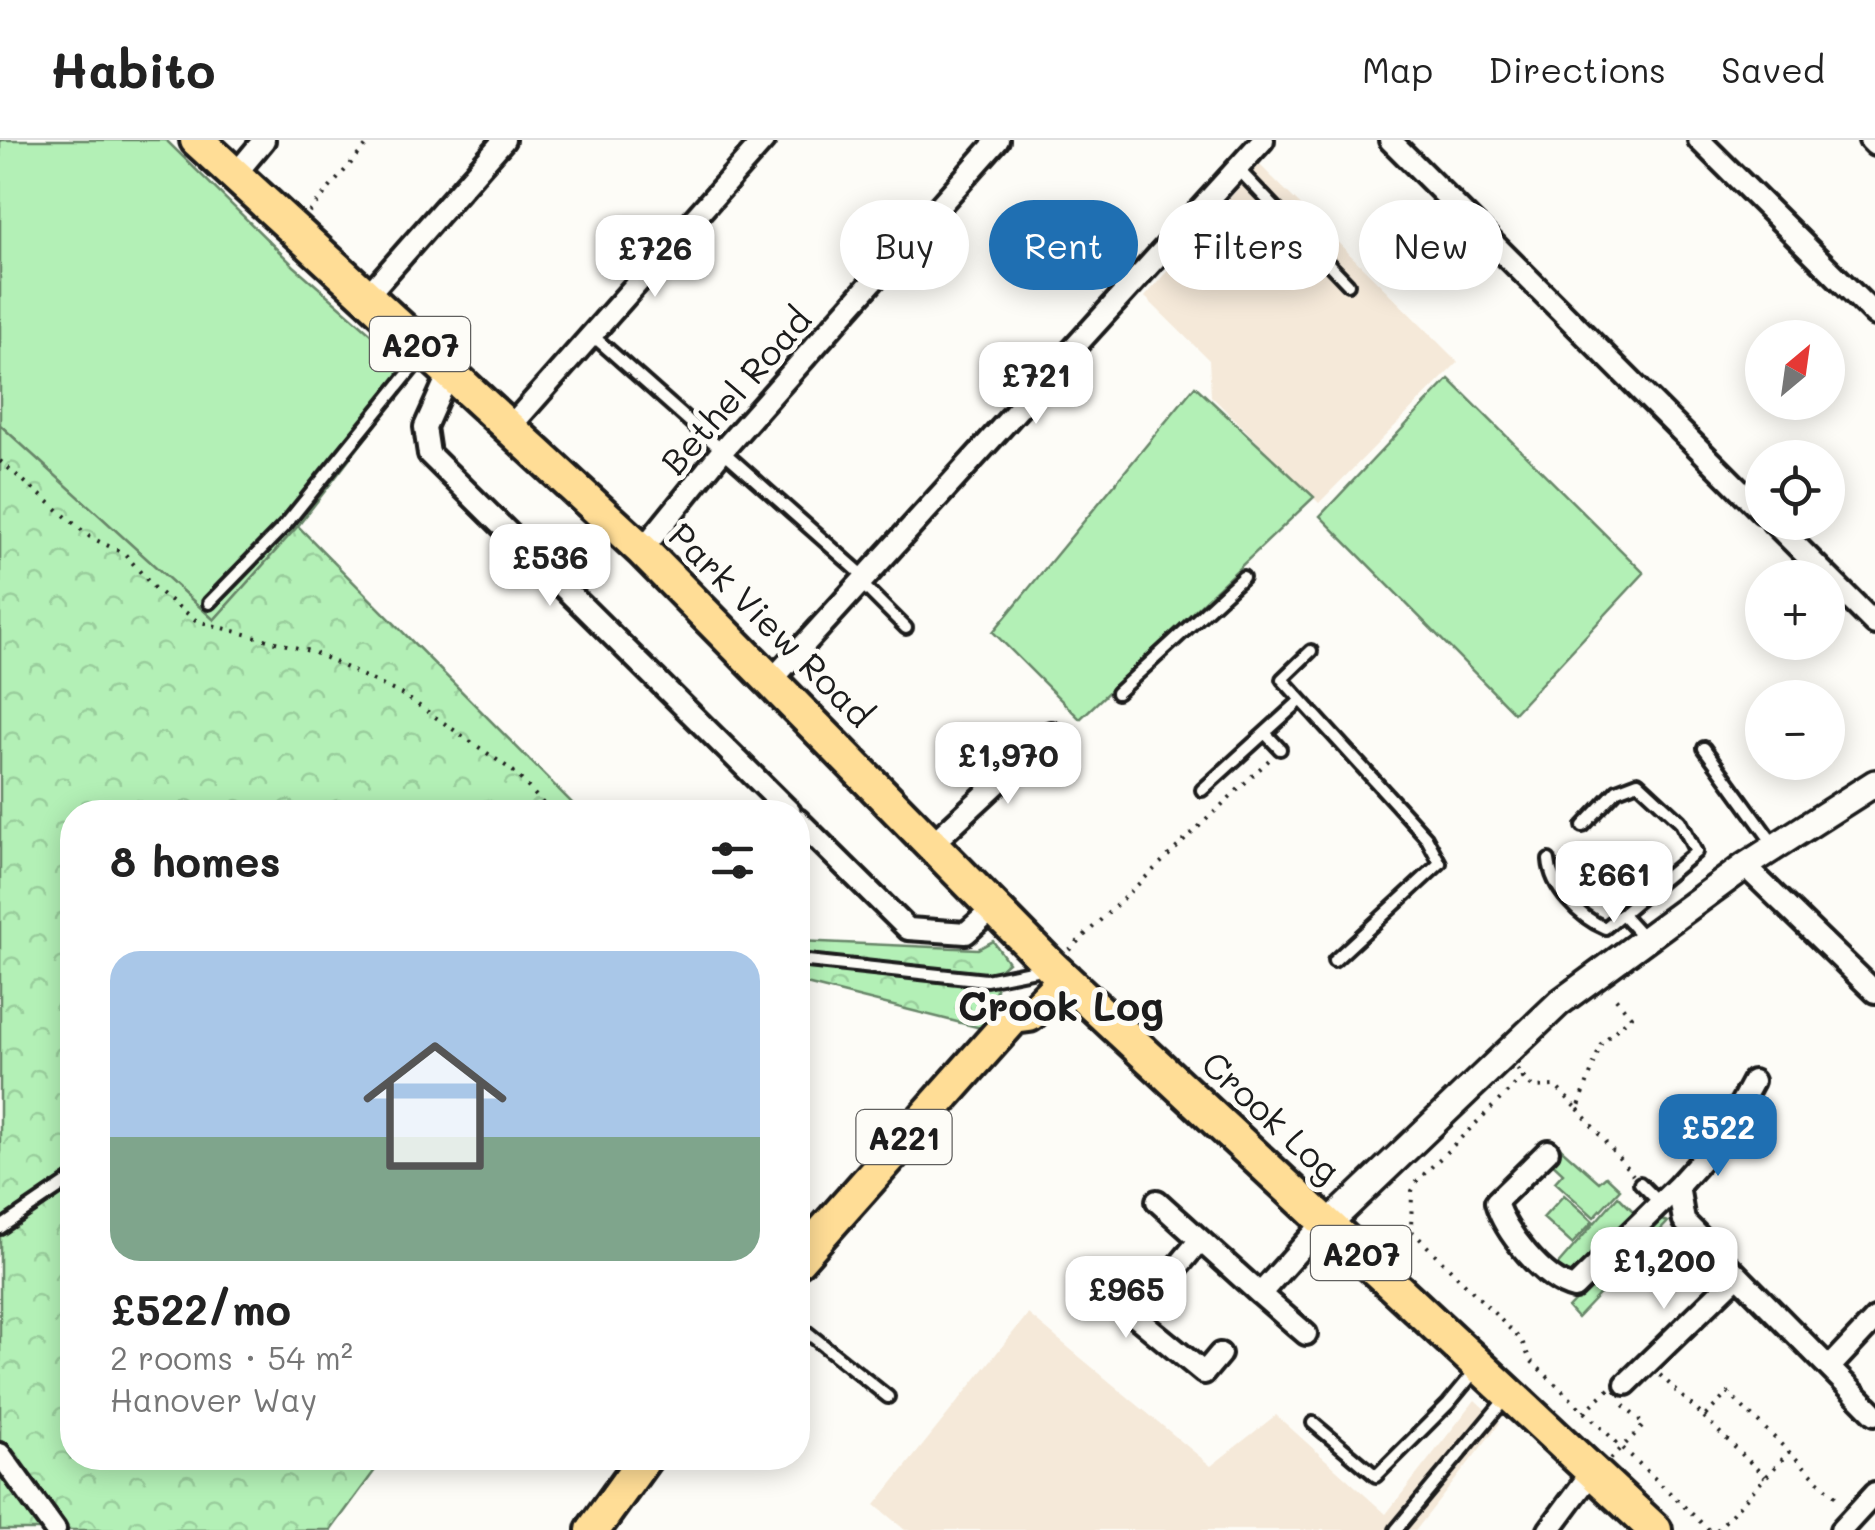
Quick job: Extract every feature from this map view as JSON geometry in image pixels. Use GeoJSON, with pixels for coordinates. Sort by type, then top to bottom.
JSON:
{"type":"FeatureCollection","features":[{"type":"Feature","properties":{"kind":"main road","name":"Park View Road"},"geometry":{"type":"LineString","coordinates":[[197,140],[291,231],[439,360],[642,550],[1058,973]]}},
{"type":"Feature","properties":{"kind":"main road","name":"A221"},"geometry":{"type":"LineString","coordinates":[[810,1247],[1014,1018],[1014,1004],[1058,973]]}},
{"type":"Feature","properties":{"kind":"main road","name":"Crook Log"},"geometry":{"type":"LineString","coordinates":[[1058,973],[1480,1364],[1600,1467],[1655,1530]]}},
{"type":"Feature","properties":{"kind":"main road"},"geometry":{"type":"LineString","coordinates":[[594,1530],[636,1470]]}},
{"type":"Feature","properties":{"kind":"street"},"geometry":{"type":"LineString","coordinates":[[234,176],[264,140]]}},
{"type":"Feature","properties":{"kind":"street"},"geometry":{"type":"LineString","coordinates":[[366,297],[504,140]]}},
{"type":"Feature","properties":{"kind":"street"},"geometry":{"type":"LineString","coordinates":[[510,427],[764,140]]}},
{"type":"Feature","properties":{"kind":"street","name":"Bethel Road"},"geometry":{"type":"LineString","coordinates":[[642,550],[723,450],[998,140]]}},
{"type":"Feature","properties":{"kind":"street"},"geometry":{"type":"LineString","coordinates":[[772,680],[1263,140]]}},
{"type":"Feature","properties":{"kind":"street"},"geometry":{"type":"LineString","coordinates":[[1390,140],[1745,495]]}},
{"type":"Feature","properties":{"kind":"street"},"geometry":{"type":"LineString","coordinates":[[1700,140],[1875,315]]}},
{"type":"Feature","properties":{"kind":"street"},"geometry":{"type":"LineString","coordinates":[[439,360],[425,428],[430,454],[778,800]]}},
{"type":"Feature","properties":{"kind":"street"},"geometry":{"type":"LineString","coordinates":[[1791,540],[1875,624]]}},
{"type":"Feature","properties":{"kind":"street"},"geometry":{"type":"LineString","coordinates":[[931,845],[1051,733]]}},
{"type":"Feature","properties":{"kind":"street"},"geometry":{"type":"LineString","coordinates":[[1260,1294],[1328,1222],[1504,1054],[1596,975],[1745,866],[1875,783]]}},
{"type":"Feature","properties":{"kind":"street"},"geometry":{"type":"LineString","coordinates":[[810,832],[908,929],[966,933],[994,909]]}},
{"type":"Feature","properties":{"kind":"street"},"geometry":{"type":"LineString","coordinates":[[1745,866],[1875,992]]}},
{"type":"Feature","properties":{"kind":"street"},"geometry":{"type":"LineString","coordinates":[[1548,1151],[1496,1202],[1501,1221],[1560,1285],[1574,1288],[1724,1136],[1753,1081]]}},
{"type":"Feature","properties":{"kind":"street"},"geometry":{"type":"LineString","coordinates":[[1678,1186],[1684,1222],[1875,1414]]}},
{"type":"Feature","properties":{"kind":"street"},"geometry":{"type":"LineString","coordinates":[[1157,1200],[1306,1334]]}},
{"type":"Feature","properties":{"kind":"street"},"geometry":{"type":"LineString","coordinates":[[1136,1318],[1199,1240]]}},
{"type":"Feature","properties":{"kind":"street"},"geometry":{"type":"LineString","coordinates":[[1089,1275],[1204,1374],[1220,1354]]}},
{"type":"Feature","properties":{"kind":"street"},"geometry":{"type":"LineString","coordinates":[[1617,1386],[1647,1363],[1737,1276]]}},
{"type":"Feature","properties":{"kind":"street"},"geometry":{"type":"LineString","coordinates":[[1830,1367],[1875,1320]]}},
{"type":"Feature","properties":{"kind":"street"},"geometry":{"type":"LineString","coordinates":[[0,1454],[56,1530]]}},
{"type":"Feature","properties":{"kind":"street"},"geometry":{"type":"LineString","coordinates":[[1549,1530],[1600,1467]]}},
{"type":"Feature","properties":{"kind":"street"},"geometry":{"type":"LineString","coordinates":[[1847,1522],[1875,1494]]}},
{"type":"Feature","properties":{"kind":"lane"},"geometry":{"type":"LineString","coordinates":[[1237,168],[1348,284]]}},
{"type":"Feature","properties":{"kind":"lane"},"geometry":{"type":"LineString","coordinates":[[591,334],[863,580],[906,628]]}},
{"type":"Feature","properties":{"kind":"lane"},"geometry":{"type":"LineString","coordinates":[[210,603],[439,360]]}},
{"type":"Feature","properties":{"kind":"lane"},"geometry":{"type":"LineString","coordinates":[[1116,693],[1244,577]]}},
{"type":"Feature","properties":{"kind":"lane"},"geometry":{"type":"LineString","coordinates":[[1311,652],[1282,679],[1426,837],[1440,863],[1334,961]]}},
{"type":"Feature","properties":{"kind":"lane"},"geometry":{"type":"LineString","coordinates":[[1202,790],[1301,700]]}},
{"type":"Feature","properties":{"kind":"lane"},"geometry":{"type":"LineString","coordinates":[[1265,732],[1280,749]]}},
{"type":"Feature","properties":{"kind":"lane"},"geometry":{"type":"LineString","coordinates":[[1704,748],[1776,846]]}},
{"type":"Feature","properties":{"kind":"lane"},"geometry":{"type":"LineString","coordinates":[[1549,860],[1550,874],[1592,923],[1605,928],[1696,852],[1680,820],[1638,782],[1617,790],[1583,826]]}},
{"type":"Feature","properties":{"kind":"lane"},"geometry":{"type":"LineString","coordinates":[[1622,914],[1643,938]]}},
{"type":"Feature","properties":{"kind":"lane"},"geometry":{"type":"LineString","coordinates":[[810,961],[986,980],[1058,973]]}},
{"type":"Feature","properties":{"kind":"lane"},"geometry":{"type":"LineString","coordinates":[[1640,1183],[1660,1203]]}},
{"type":"Feature","properties":{"kind":"lane"},"geometry":{"type":"LineString","coordinates":[[0,1228],[60,1187]]}},
{"type":"Feature","properties":{"kind":"lane"},"geometry":{"type":"LineString","coordinates":[[810,1335],[888,1397]]}},
{"type":"Feature","properties":{"kind":"lane"},"geometry":{"type":"LineString","coordinates":[[1313,1423],[1376,1476],[1448,1404],[1480,1364]]}},
{"type":"Feature","properties":{"kind":"lane"},"geometry":{"type":"LineString","coordinates":[[1396,1530],[1511,1392]]}},
{"type":"Feature","properties":{"kind":"path"},"geometry":{"type":"LineString","coordinates":[[291,231],[372,140]]}},
{"type":"Feature","properties":{"kind":"path"},"geometry":{"type":"LineString","coordinates":[[0,462],[90,537],[125,554],[154,588],[198,620],[313,652],[405,696],[513,772],[540,800]]}},
{"type":"Feature","properties":{"kind":"path"},"geometry":{"type":"LineString","coordinates":[[1058,973],[1280,749]]}},
{"type":"Feature","properties":{"kind":"path"},"geometry":{"type":"LineString","coordinates":[[1578,1109],[1600,1044],[1630,1016],[1596,975]]}},
{"type":"Feature","properties":{"kind":"path"},"geometry":{"type":"LineString","coordinates":[[1504,1054],[1532,1087],[1554,1086],[1640,1183]]}},
{"type":"Feature","properties":{"kind":"path"},"geometry":{"type":"LineString","coordinates":[[1523,1077],[1418,1180],[1412,1191],[1410,1230],[1522,1341],[1524,1354],[1710,1530]]}},
{"type":"Feature","properties":{"kind":"path"},"geometry":{"type":"LineString","coordinates":[[1647,1363],[1765,1478]]}},
{"type":"Feature","properties":{"kind":"path"},"geometry":{"type":"LineString","coordinates":[[1600,1467],[1644,1426],[1617,1386]]}},
{"type":"Feature","properties":{"kind":"path"},"geometry":{"type":"LineString","coordinates":[[1704,1417],[1728,1393],[1789,1452],[1847,1522]]}},
{"type":"Feature","properties":{"kind":"path"},"geometry":{"type":"LineString","coordinates":[[1584,1412],[1600,1397]]}},
{"type":"Feature","properties":{"kind":"path"},"geometry":{"type":"LineString","coordinates":[[1717,1530],[1789,1452]]}},
{"type":"Feature","properties":{"kind":"shaded area"},"geometry":{"type":"Polygon","coordinates":[[[1259,164],[1295,200],[1228,200],[1259,164]]]}},
{"type":"Feature","properties":{"kind":"shaded area"},"geometry":{"type":"Polygon","coordinates":[[[1339,244],[1359,263],[1359,290],[1386,290],[1458,362],[1319,503],[1211,396],[1209,360],[1145,297],[1158,282],[1158,290],[1339,290],[1339,244]]]}},
{"type":"Feature","properties":{"kind":"shaded area"},"geometry":{"type":"Polygon","coordinates":[[[1028,1314],[1211,1466],[1276,1415],[1386,1514],[1475,1400],[1500,1423],[1416,1530],[905,1530],[875,1505],[1028,1314]]]}},
{"type":"Feature","properties":{"kind":"green space"},"geometry":{"type":"Polygon","coordinates":[[[0,140],[166,140],[294,266],[416,373],[298,526],[214,620],[0,425],[0,140]]]}},
{"type":"Feature","properties":{"kind":"green space"},"geometry":{"type":"Polygon","coordinates":[[[1449,379],[1644,573],[1514,713],[1320,516],[1449,379]]]}},
{"type":"Feature","properties":{"kind":"green space"},"geometry":{"type":"Polygon","coordinates":[[[1195,386],[1314,497],[1080,719],[993,632],[1195,386]]]}},
{"type":"Feature","properties":{"kind":"green space"},"geometry":{"type":"Polygon","coordinates":[[[0,425],[214,620],[298,526],[569,800],[60,800],[60,1470],[375,1470],[331,1530],[0,1530],[0,425]]]}},
{"type":"Feature","properties":{"kind":"green space"},"geometry":{"type":"Polygon","coordinates":[[[993,941],[1008,962],[1000,969],[995,994],[1005,998],[985,1029],[810,985],[810,942],[978,949],[993,941]]]}},
{"type":"Feature","properties":{"kind":"green space"},"geometry":{"type":"Polygon","coordinates":[[[1555,1143],[1599,1182],[1606,1176],[1620,1189],[1594,1217],[1555,1182],[1563,1173],[1551,1162],[1558,1154],[1550,1147],[1555,1143]]]}},
{"type":"Feature","properties":{"kind":"green space"},"geometry":{"type":"Polygon","coordinates":[[[1564,1195],[1593,1221],[1572,1244],[1543,1218],[1564,1195]]]}},
{"type":"Feature","properties":{"kind":"green space"},"geometry":{"type":"Polygon","coordinates":[[[1618,1196],[1637,1215],[1580,1275],[1569,1278],[1555,1268],[1618,1196]]]}},
{"type":"Feature","properties":{"kind":"green space"},"geometry":{"type":"Polygon","coordinates":[[[1661,1220],[1668,1222],[1577,1318],[1568,1308],[1648,1224],[1652,1227],[1661,1220]]]}},
{"type":"Feature","properties":{"kind":"district","name":"Crook Log"},"geometry":{"type":"Point","coordinates":[1061,1005]}}]}
